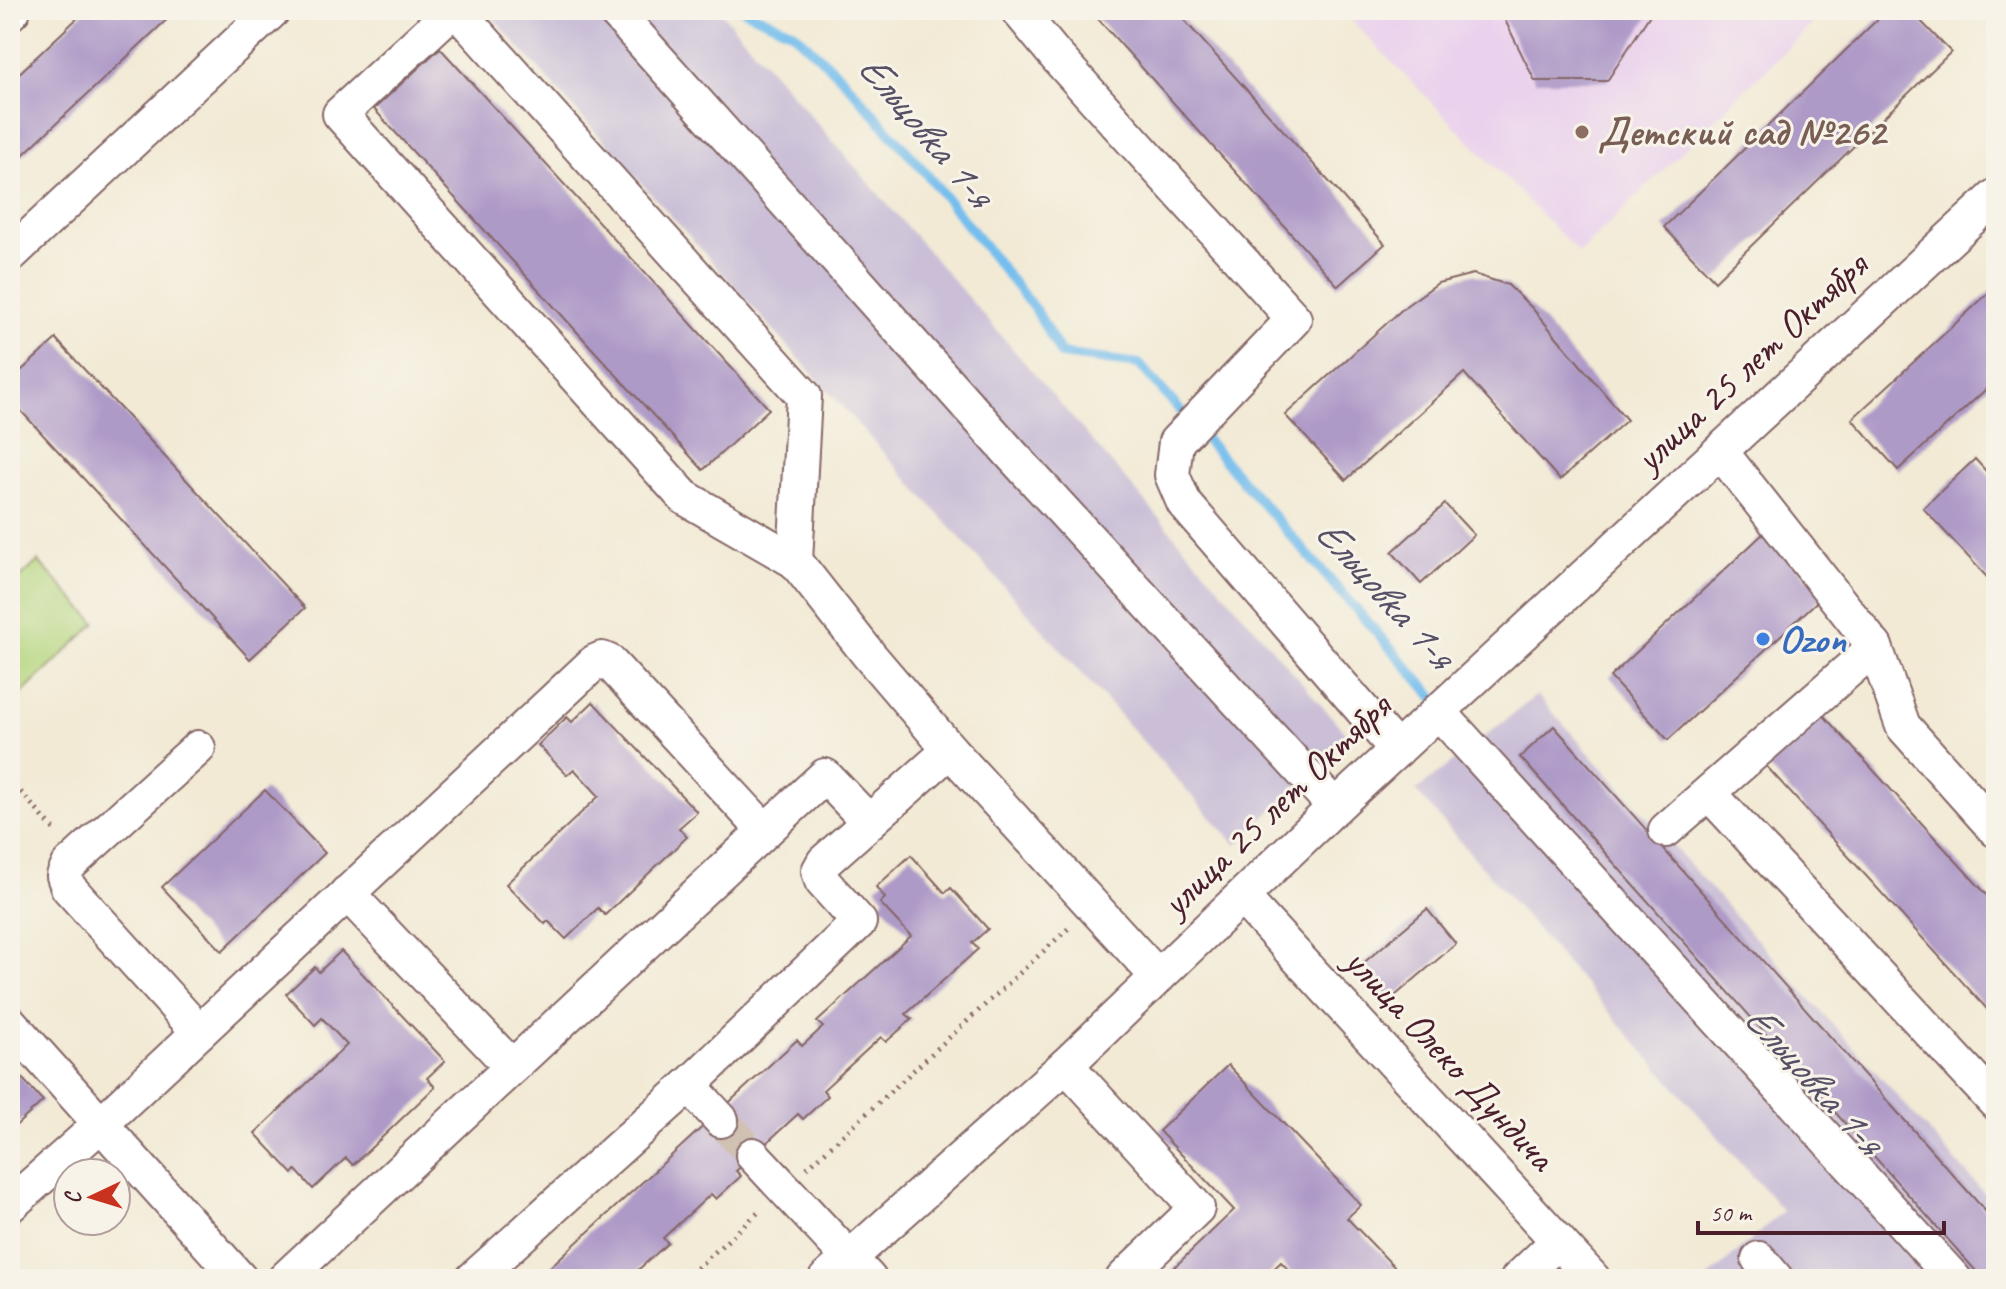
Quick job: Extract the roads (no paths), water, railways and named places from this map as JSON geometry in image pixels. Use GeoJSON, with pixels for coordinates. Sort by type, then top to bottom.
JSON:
{"type":"FeatureCollection","features":[{"type":"Feature","properties":{"kind":"street"},"geometry":{"type":"LineString","coordinates":[[10,255],[273,10]]}},
{"type":"Feature","properties":{"kind":"street"},"geometry":{"type":"LineString","coordinates":[[795,561],[804,396],[454,10],[340,114],[684,497],[795,561],[950,750],[1158,977]]}},
{"type":"Feature","properties":{"kind":"street"},"geometry":{"type":"LineString","coordinates":[[614,10],[1001,442],[1335,807]]}},
{"type":"Feature","properties":{"kind":"street"},"geometry":{"type":"LineString","coordinates":[[1018,10],[1294,319],[1176,442],[1172,475],[1184,503],[1397,750]]}},
{"type":"Feature","properties":{"kind":"street","name":"улица 25 лет Октября"},"geometry":{"type":"LineString","coordinates":[[848,1272],[1335,807],[1996,196]]}},
{"type":"Feature","properties":{"kind":"street"},"geometry":{"type":"LineString","coordinates":[[1720,451],[1875,647],[1903,726],[1996,830]]}},
{"type":"Feature","properties":{"kind":"street"},"geometry":{"type":"LineString","coordinates":[[1666,830],[1875,647]]}},
{"type":"Feature","properties":{"kind":"street"},"geometry":{"type":"LineString","coordinates":[[10,1205],[101,1124],[595,662],[602,659],[609,662],[765,831]]}},
{"type":"Feature","properties":{"kind":"street"},"geometry":{"type":"LineString","coordinates":[[1438,711],[1954,1279]]}},
{"type":"Feature","properties":{"kind":"street"},"geometry":{"type":"LineString","coordinates":[[198,748],[69,865],[64,876],[68,887],[199,1032]]}},
{"type":"Feature","properties":{"kind":"street"},"geometry":{"type":"LineString","coordinates":[[473,1279],[689,1085],[859,922],[822,881],[819,871],[824,862],[950,750]]}},
{"type":"Feature","properties":{"kind":"street"},"geometry":{"type":"LineString","coordinates":[[285,1279],[825,776],[869,822]]}},
{"type":"Feature","properties":{"kind":"street"},"geometry":{"type":"LineString","coordinates":[[1709,793],[1996,1103]]}},
{"type":"Feature","properties":{"kind":"street"},"geometry":{"type":"LineString","coordinates":[[347,893],[512,1067]]}},
{"type":"Feature","properties":{"kind":"street","name":"улица Олеко Дундича"},"geometry":{"type":"LineString","coordinates":[[1243,898],[1593,1279]]}},
{"type":"Feature","properties":{"kind":"street"},"geometry":{"type":"LineString","coordinates":[[10,1023],[240,1279]]}},
{"type":"Feature","properties":{"kind":"street"},"geometry":{"type":"LineString","coordinates":[[1066,1065],[1197,1208],[1123,1279]]}},
{"type":"Feature","properties":{"kind":"street"},"geometry":{"type":"LineString","coordinates":[[689,1085],[721,1120]]}},
{"type":"Feature","properties":{"kind":"street"},"geometry":{"type":"LineString","coordinates":[[753,1155],[784,1189],[848,1272]]}},
{"type":"Feature","properties":{"kind":"street"},"geometry":{"type":"LineString","coordinates":[[1518,1279],[1558,1241]]}},
{"type":"Feature","properties":{"kind":"waterway","name":"Ельцовка 1-я"},"geometry":{"type":"LineString","coordinates":[[744,10],[793,32],[842,78],[925,172],[1037,312],[1061,354],[1139,364],[1439,703]]}},
{"type":"Feature","properties":{"kind":"tunnel"},"geometry":{"type":"LineString","coordinates":[[721,1120],[753,1155]]}},
{"type":"Feature","properties":{"kind":"place","name":"Детский сад №262"},"geometry":{"type":"Point","coordinates":[1582,132]}},
{"type":"Feature","properties":{"kind":"place","name":"Ozon"},"geometry":{"type":"Point","coordinates":[1763,639]}}]}
